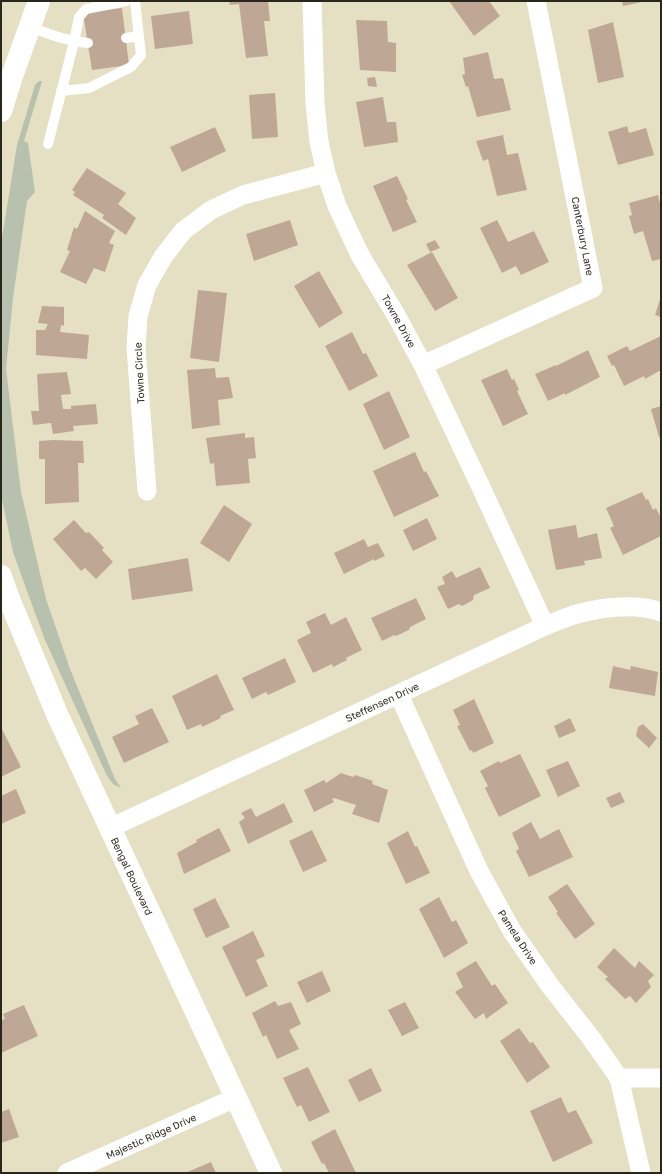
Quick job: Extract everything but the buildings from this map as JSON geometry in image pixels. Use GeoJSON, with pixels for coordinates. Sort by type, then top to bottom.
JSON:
{"type":"FeatureCollection","features":[{"type":"Feature","properties":{"kind":"main road"},"geometry":{"type":"LineString","coordinates":[[1,111],[39,1]]}},
{"type":"Feature","properties":{"kind":"main road","name":"Bengal Boulevard"},"geometry":{"type":"LineString","coordinates":[[1,576],[9,599],[57,714],[271,1173]]}},
{"type":"Feature","properties":{"kind":"street","name":"Towne Drive"},"geometry":{"type":"LineString","coordinates":[[312,1],[315,104],[319,142],[326,173],[337,206],[360,255],[396,315],[423,365],[480,483],[545,626]]}},
{"type":"Feature","properties":{"kind":"street","name":"Canterbury Lane"},"geometry":{"type":"LineString","coordinates":[[423,365],[593,288],[536,1]]}},
{"type":"Feature","properties":{"kind":"street","name":"Towne Circle"},"geometry":{"type":"LineString","coordinates":[[147,491],[136,348],[138,316],[147,285],[162,256],[183,231],[211,210],[243,195],[326,173]]}},
{"type":"Feature","properties":{"kind":"street","name":"Steffensen Drive"},"geometry":{"type":"LineString","coordinates":[[110,828],[545,626],[576,614],[613,607],[650,608],[661,612]]}},
{"type":"Feature","properties":{"kind":"street","name":"Pamela Drive"},"geometry":{"type":"LineString","coordinates":[[399,694],[479,871],[512,931],[551,987],[591,1038],[619,1078],[641,1173]]}},
{"type":"Feature","properties":{"kind":"street"},"geometry":{"type":"LineString","coordinates":[[619,1078],[661,1078]]}},
{"type":"Feature","properties":{"kind":"street","name":"Majestic Ridge Drive"},"geometry":{"type":"LineString","coordinates":[[67,1173],[235,1098]]}},
{"type":"Feature","properties":{"kind":"lane"},"geometry":{"type":"LineString","coordinates":[[48,144],[79,17],[86,8],[126,1]]}},
{"type":"Feature","properties":{"kind":"lane"},"geometry":{"type":"LineString","coordinates":[[61,91],[89,88],[131,67],[140,56],[135,1]]}},
{"type":"Feature","properties":{"kind":"lane"},"geometry":{"type":"LineString","coordinates":[[30,27],[63,39],[74,42],[88,43]]}},
{"type":"Feature","properties":{"kind":"lane"},"geometry":{"type":"LineString","coordinates":[[126,38],[139,36]]}},
{"type":"Feature","properties":{"kind":"green space"},"geometry":{"type":"Polygon","coordinates":[[[39,81],[42,81],[24,141],[28,143],[35,192],[27,201],[13,298],[6,369],[21,492],[46,599],[70,669],[115,779],[121,788],[113,784],[107,776],[45,640],[13,552],[1,495],[1,244],[17,145],[35,85],[39,81]]]}}]}
